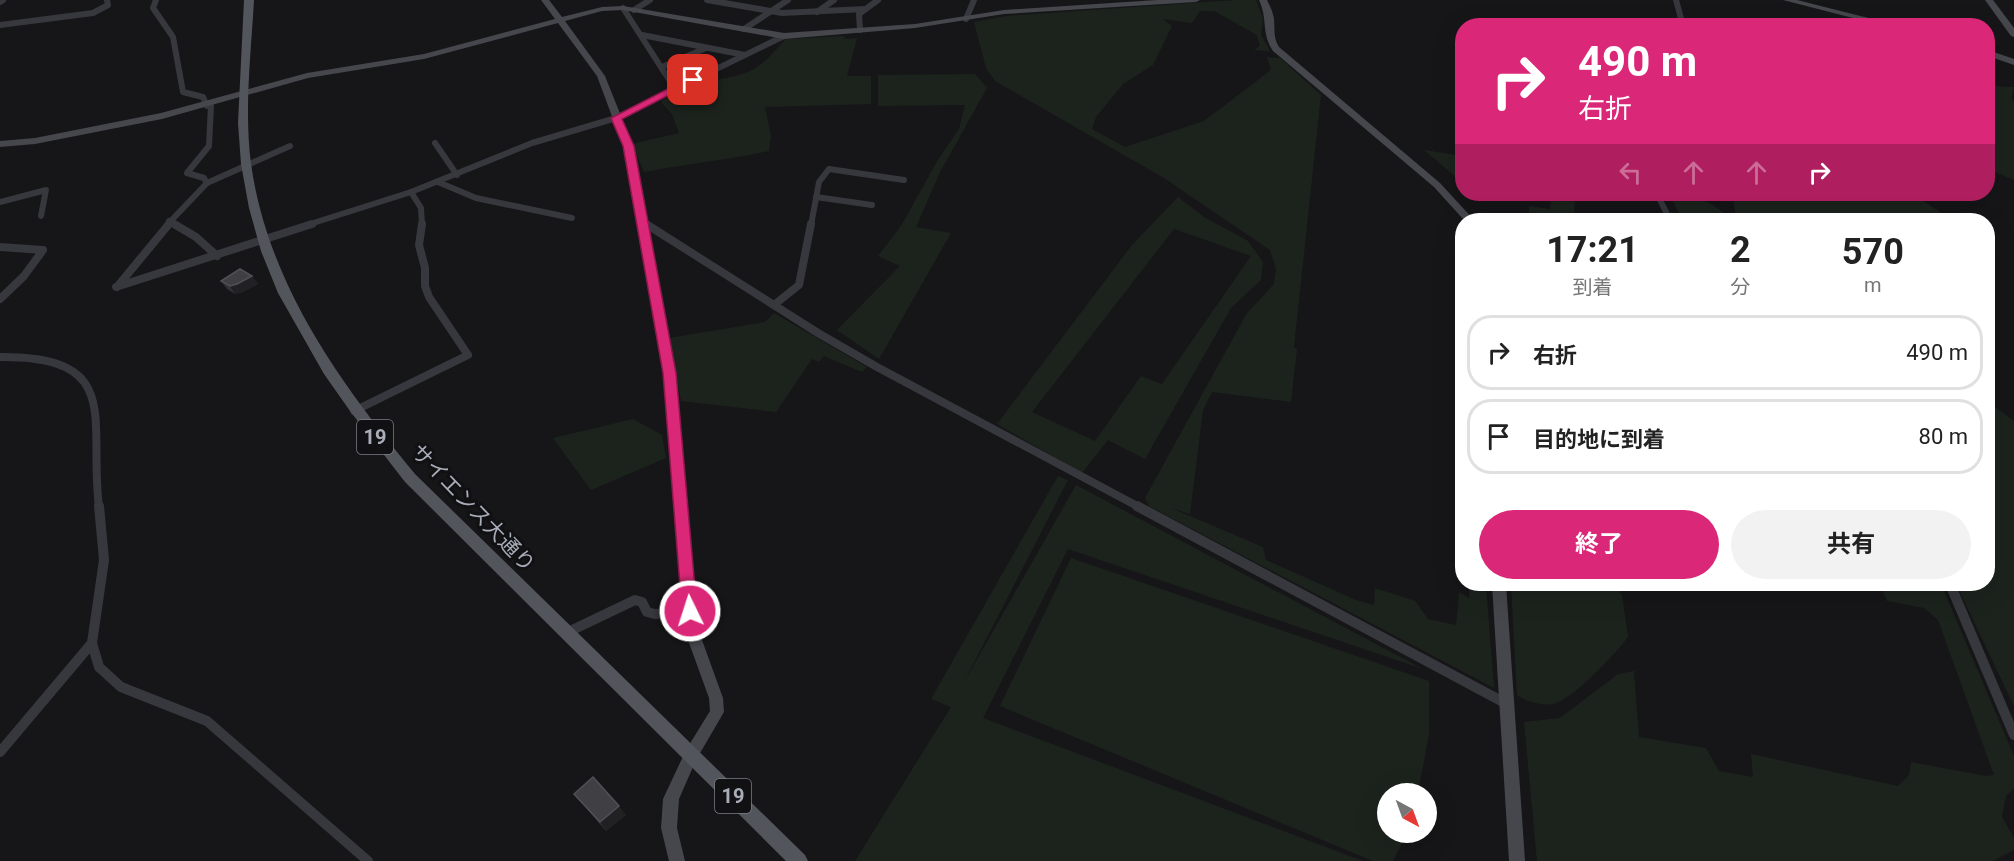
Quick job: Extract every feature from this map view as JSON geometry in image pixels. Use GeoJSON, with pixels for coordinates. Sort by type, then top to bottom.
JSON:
{"type":"FeatureCollection","features":[{"type":"Feature","properties":{"kind":"main road","name":"サイエンス大通り"},"geometry":{"type":"LineString","coordinates":[[249,0],[244,93],[246,165],[265,241],[311,345],[354,411],[410,478],[799,861]]}},
{"type":"Feature","properties":{"kind":"street"},"geometry":{"type":"LineString","coordinates":[[0,25],[93,13],[108,5],[107,0]]}},
{"type":"Feature","properties":{"kind":"street"},"geometry":{"type":"LineString","coordinates":[[156,0],[153,8],[173,37],[183,92],[187,95],[203,97],[209,105],[209,146],[187,173],[204,178],[207,183]]}},
{"type":"Feature","properties":{"kind":"street"},"geometry":{"type":"LineString","coordinates":[[545,0],[601,76],[628,146],[669,373],[690,629],[716,698],[717,712],[691,756],[671,800],[668,814],[677,861]]}},
{"type":"Feature","properties":{"kind":"street"},"geometry":{"type":"LineString","coordinates":[[634,10],[650,0]]}},
{"type":"Feature","properties":{"kind":"street"},"geometry":{"type":"LineString","coordinates":[[707,0],[770,12],[864,9]]}},
{"type":"Feature","properties":{"kind":"street"},"geometry":{"type":"LineString","coordinates":[[734,5],[741,0]]}},
{"type":"Feature","properties":{"kind":"street"},"geometry":{"type":"LineString","coordinates":[[744,29],[788,0]]}},
{"type":"Feature","properties":{"kind":"street"},"geometry":{"type":"LineString","coordinates":[[817,12],[834,0]]}},
{"type":"Feature","properties":{"kind":"street"},"geometry":{"type":"LineString","coordinates":[[860,30],[859,14],[878,0]]}},
{"type":"Feature","properties":{"kind":"street"},"geometry":{"type":"LineString","coordinates":[[966,19],[974,0]]}},
{"type":"Feature","properties":{"kind":"street"},"geometry":{"type":"LineString","coordinates":[[0,144],[35,141],[108,128],[209,105],[307,75],[424,56],[602,9],[623,8],[784,36],[966,19],[1004,12],[1196,0]]}},
{"type":"Feature","properties":{"kind":"street"},"geometry":{"type":"LineString","coordinates":[[1263,0],[1270,19],[1267,29],[1269,39],[1276,49],[1437,185],[1463,213]]}},
{"type":"Feature","properties":{"kind":"street"},"geometry":{"type":"LineString","coordinates":[[1676,0],[1681,18]]}},
{"type":"Feature","properties":{"kind":"street"},"geometry":{"type":"LineString","coordinates":[[1787,0],[1862,18]]}},
{"type":"Feature","properties":{"kind":"street"},"geometry":{"type":"LineString","coordinates":[[1989,0],[2014,34]]}},
{"type":"Feature","properties":{"kind":"street"},"geometry":{"type":"LineString","coordinates":[[623,8],[675,89]]}},
{"type":"Feature","properties":{"kind":"street"},"geometry":{"type":"LineString","coordinates":[[642,35],[745,55]]}},
{"type":"Feature","properties":{"kind":"street"},"geometry":{"type":"LineString","coordinates":[[290,146],[207,183],[169,221],[116,287],[265,241],[411,192],[532,143],[616,118],[784,36]]}},
{"type":"Feature","properties":{"kind":"street"},"geometry":{"type":"LineString","coordinates":[[662,67],[707,47]]}},
{"type":"Feature","properties":{"kind":"street"},"geometry":{"type":"LineString","coordinates":[[1995,55],[2014,62]]}},
{"type":"Feature","properties":{"kind":"street"},"geometry":{"type":"LineString","coordinates":[[435,143],[457,175]]}},
{"type":"Feature","properties":{"kind":"street"},"geometry":{"type":"LineString","coordinates":[[774,305],[799,285],[819,182],[829,169],[904,180]]}},
{"type":"Feature","properties":{"kind":"street"},"geometry":{"type":"LineString","coordinates":[[438,182],[476,198],[572,218]]}},
{"type":"Feature","properties":{"kind":"street"},"geometry":{"type":"LineString","coordinates":[[0,202],[46,189],[41,216]]}},
{"type":"Feature","properties":{"kind":"street"},"geometry":{"type":"LineString","coordinates":[[354,411],[468,355],[429,297],[425,286],[425,268],[418,245],[422,229],[421,208],[411,192]]}},
{"type":"Feature","properties":{"kind":"street"},"geometry":{"type":"LineString","coordinates":[[816,197],[872,205]]}},
{"type":"Feature","properties":{"kind":"street"},"geometry":{"type":"LineString","coordinates":[[169,221],[196,237],[216,256]]}},
{"type":"Feature","properties":{"kind":"street"},"geometry":{"type":"LineString","coordinates":[[642,221],[877,367],[1505,703]]}},
{"type":"Feature","properties":{"kind":"street"},"geometry":{"type":"LineString","coordinates":[[0,247],[43,250],[24,276],[0,299]]}},
{"type":"Feature","properties":{"kind":"street"},"geometry":{"type":"LineString","coordinates":[[0,357],[38,356],[67,364],[82,379],[94,406],[97,419],[96,481],[104,559],[92,643],[96,662],[108,678],[137,695],[189,710],[207,721],[368,861]]}},
{"type":"Feature","properties":{"kind":"street"},"geometry":{"type":"LineString","coordinates":[[1499,591],[1517,861]]}},
{"type":"Feature","properties":{"kind":"street"},"geometry":{"type":"LineString","coordinates":[[1953,591],[2014,735]]}},
{"type":"Feature","properties":{"kind":"street"},"geometry":{"type":"LineString","coordinates":[[566,633],[635,600],[642,602],[647,612],[655,614],[690,611]]}},
{"type":"Feature","properties":{"kind":"street"},"geometry":{"type":"LineString","coordinates":[[0,752],[92,643]]}},
{"type":"Feature","properties":{"kind":"shaded area"},"geometry":{"type":"Polygon","coordinates":[[[1256,0],[1263,19],[1261,35],[1270,51],[1254,50],[1260,46],[1257,35],[1214,11],[1200,11],[1192,23],[1163,19],[1172,26],[1153,65],[1123,84],[1096,117],[1092,129],[1125,147],[1204,121],[1271,70],[1267,57],[1280,58],[1321,95],[1294,347],[1297,349],[1291,402],[1212,392],[1203,410],[1190,514],[1171,508],[1263,547],[1266,560],[1356,600],[1374,605],[1375,588],[1415,601],[1428,619],[1456,625],[1459,592],[1469,598],[1470,591],[1486,591],[1494,688],[1149,506],[1145,498],[1247,313],[1274,284],[1276,269],[1270,250],[1164,178],[995,81],[986,68],[974,22],[1007,16],[1256,0]]]}},
{"type":"Feature","properties":{"kind":"shaded area"},"geometry":{"type":"Polygon","coordinates":[[[844,36],[845,39],[857,38],[847,76],[871,76],[871,104],[765,107],[771,136],[769,151],[644,172],[632,144],[679,133],[672,114],[661,102],[671,94],[681,88],[752,70],[766,60],[786,39],[844,36]]]}},
{"type":"Feature","properties":{"kind":"shaded area"},"geometry":{"type":"Polygon","coordinates":[[[975,74],[987,88],[940,172],[916,227],[951,233],[879,359],[837,330],[900,266],[878,256],[901,226],[939,158],[959,129],[965,105],[878,106],[878,75],[975,74]]]}},
{"type":"Feature","properties":{"kind":"shaded area"},"geometry":{"type":"Polygon","coordinates":[[[1995,86],[2014,87],[2011,98],[2014,102],[2014,180],[1995,172],[1995,86]]]}},
{"type":"Feature","properties":{"kind":"shaded area"},"geometry":{"type":"Polygon","coordinates":[[[1424,150],[1455,155],[1455,176],[1424,150]]]}},
{"type":"Feature","properties":{"kind":"shaded area"},"geometry":{"type":"Polygon","coordinates":[[[1178,197],[1204,217],[1248,241],[1263,262],[1261,280],[1231,308],[1145,459],[1108,440],[1082,473],[997,424],[1132,245],[1178,197]],[[1174,229],[1032,412],[1095,441],[1141,376],[1162,384],[1251,256],[1174,229]]]}},
{"type":"Feature","properties":{"kind":"shaded area"},"geometry":{"type":"Polygon","coordinates":[[[1551,201],[1575,201],[1574,213],[1529,213],[1529,206],[1550,209],[1551,201]]]}},
{"type":"Feature","properties":{"kind":"shaded area"},"geometry":{"type":"Polygon","coordinates":[[[1673,201],[1704,201],[1725,213],[1679,213],[1673,201]]]}},
{"type":"Feature","properties":{"kind":"shaded area"},"geometry":{"type":"Polygon","coordinates":[[[1734,201],[1923,201],[1942,213],[1735,213],[1734,201]]]}},
{"type":"Feature","properties":{"kind":"shaded area"},"geometry":{"type":"Polygon","coordinates":[[[774,313],[867,367],[862,372],[824,356],[819,362],[812,359],[776,412],[681,401],[669,338],[765,322],[774,313]]]}},
{"type":"Feature","properties":{"kind":"shaded area"},"geometry":{"type":"Polygon","coordinates":[[[1995,407],[2014,421],[2014,706],[1959,591],[1995,591],[1995,407]]]}},
{"type":"Feature","properties":{"kind":"shaded area"},"geometry":{"type":"Polygon","coordinates":[[[633,419],[662,435],[666,458],[591,490],[553,438],[633,419]]]}},
{"type":"Feature","properties":{"kind":"shaded area"},"geometry":{"type":"Polygon","coordinates":[[[1058,476],[1068,480],[963,684],[1076,485],[1423,669],[1068,549],[983,718],[1363,861],[855,861],[951,707],[931,699],[1058,476]]]}},
{"type":"Feature","properties":{"kind":"shaded area"},"geometry":{"type":"Polygon","coordinates":[[[1071,558],[1429,681],[1429,734],[1420,783],[1377,783],[1377,843],[1402,843],[1393,861],[1373,861],[1000,706],[1071,558]]]}},
{"type":"Feature","properties":{"kind":"shaded area"},"geometry":{"type":"Polygon","coordinates":[[[1511,591],[1619,591],[1622,595],[1628,637],[1593,676],[1570,695],[1552,704],[1533,702],[1517,695],[1511,591]]]}},
{"type":"Feature","properties":{"kind":"shaded area"},"geometry":{"type":"Polygon","coordinates":[[[1882,591],[1944,591],[2014,756],[2014,788],[2006,796],[2002,817],[2014,838],[2014,850],[1993,861],[1537,861],[1524,722],[1560,718],[1618,674],[1634,671],[1639,737],[1706,748],[1719,771],[1753,777],[1751,754],[1898,786],[1909,775],[1911,762],[1986,776],[1994,775],[1938,620],[1924,608],[1887,601],[1882,591]]]}},
{"type":"Feature","properties":{"kind":"building"},"geometry":{"type":"Polygon","coordinates":[[[240,269],[252,276],[230,286],[221,281],[240,269]]]}},
{"type":"Feature","properties":{"kind":"building"},"geometry":{"type":"Polygon","coordinates":[[[593,777],[619,806],[600,822],[574,794],[593,777]]]}},
{"type":"Feature","properties":{"kind":"route"},"geometry":{"type":"LineString","coordinates":[[690,611],[669,373],[628,146],[616,118],[693,80]]}}]}
